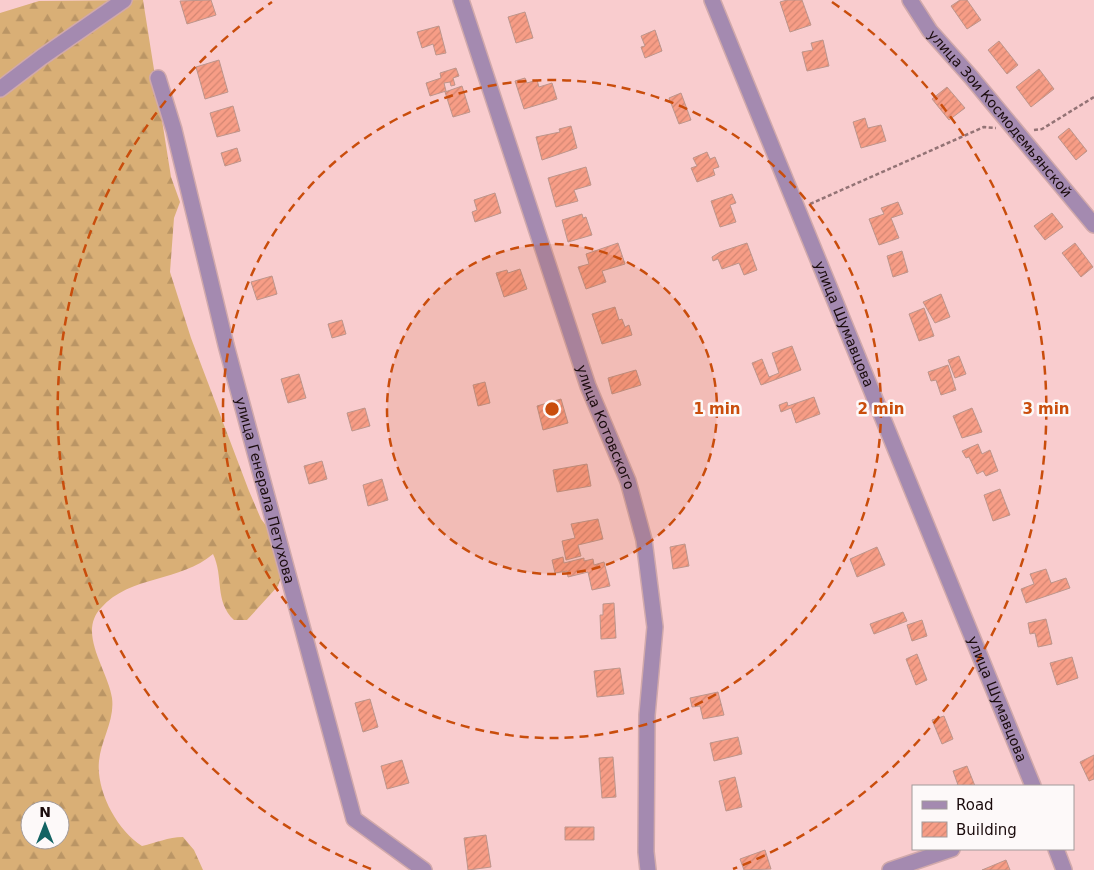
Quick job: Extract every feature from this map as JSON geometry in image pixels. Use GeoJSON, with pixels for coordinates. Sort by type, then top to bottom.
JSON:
{"type":"FeatureCollection","features":[{"type":"Feature","properties":{"kind":"street"},"geometry":{"type":"LineString","coordinates":[[0,90],[42,57],[124,0]]}},
{"type":"Feature","properties":{"kind":"street","name":"улица Котовского"},"geometry":{"type":"LineString","coordinates":[[461,0],[588,386],[628,481],[644,540],[656,627],[648,715],[648,870]]}},
{"type":"Feature","properties":{"kind":"street","name":"улица Шумавцова"},"geometry":{"type":"LineString","coordinates":[[712,0],[1033,785]]}},
{"type":"Feature","properties":{"kind":"street","name":"улица Зои Космодемьянской"},"geometry":{"type":"LineString","coordinates":[[910,0],[930,31],[1094,225]]}},
{"type":"Feature","properties":{"kind":"street","name":"улица Генерала Петухова"},"geometry":{"type":"LineString","coordinates":[[158,78],[174,130],[226,345],[354,819],[424,870]]}},
{"type":"Feature","properties":{"kind":"street"},"geometry":{"type":"LineString","coordinates":[[890,870],[949,850]]}},
{"type":"Feature","properties":{"kind":"street"},"geometry":{"type":"LineString","coordinates":[[1056,850],[1064,870]]}},
{"type":"Feature","properties":{"kind":"path"},"geometry":{"type":"LineString","coordinates":[[797,208],[984,127],[1016,131],[1042,129],[1094,97]]}},
{"type":"Feature","properties":{"kind":"green space"},"geometry":{"type":"Polygon","coordinates":[[[143,0],[171,177],[180,202],[174,218],[170,272],[191,338],[249,491],[261,519],[278,541],[282,574],[278,586],[247,620],[234,620],[228,613],[221,597],[218,571],[213,554],[186,570],[126,590],[113,597],[101,608],[94,618],[93,640],[112,698],[112,714],[99,761],[101,785],[110,809],[124,830],[142,846],[183,837],[194,850],[203,870],[0,870],[0,13],[39,1],[143,0]]]}},
{"type":"Feature","properties":{"kind":"building"},"geometry":{"type":"Polygon","coordinates":[[[211,0],[216,15],[187,24],[180,1],[211,0]]]}},
{"type":"Feature","properties":{"kind":"building"},"geometry":{"type":"Polygon","coordinates":[[[802,0],[811,25],[790,32],[780,2],[802,0]]]}},
{"type":"Feature","properties":{"kind":"building"},"geometry":{"type":"Polygon","coordinates":[[[960,0],[967,0],[981,20],[967,29],[951,6],[960,0]]]}},
{"type":"Feature","properties":{"kind":"building"},"geometry":{"type":"Polygon","coordinates":[[[525,12],[533,38],[516,43],[508,17],[525,12]]]}},
{"type":"Feature","properties":{"kind":"building"},"geometry":{"type":"Polygon","coordinates":[[[439,26],[446,53],[436,55],[433,44],[422,48],[417,32],[439,26]]]}},
{"type":"Feature","properties":{"kind":"building"},"geometry":{"type":"Polygon","coordinates":[[[655,30],[662,51],[645,58],[641,47],[645,46],[641,36],[655,30]]]}},
{"type":"Feature","properties":{"kind":"building"},"geometry":{"type":"Polygon","coordinates":[[[823,40],[829,66],[807,71],[802,52],[813,50],[811,43],[823,40]]]}},
{"type":"Feature","properties":{"kind":"building"},"geometry":{"type":"Polygon","coordinates":[[[999,41],[1018,65],[1007,74],[988,50],[999,41]]]}},
{"type":"Feature","properties":{"kind":"building"},"geometry":{"type":"Polygon","coordinates":[[[219,60],[228,92],[205,99],[196,67],[219,60]]]}},
{"type":"Feature","properties":{"kind":"building"},"geometry":{"type":"Polygon","coordinates":[[[456,68],[459,76],[453,78],[455,85],[451,86],[450,82],[444,83],[446,91],[430,96],[426,83],[441,78],[440,73],[456,68]]]}},
{"type":"Feature","properties":{"kind":"building"},"geometry":{"type":"Polygon","coordinates":[[[1039,69],[1054,89],[1031,107],[1016,87],[1039,69]]]}},
{"type":"Feature","properties":{"kind":"building"},"geometry":{"type":"Polygon","coordinates":[[[525,78],[527,83],[537,80],[539,87],[552,83],[557,99],[524,109],[515,81],[525,78]]]}},
{"type":"Feature","properties":{"kind":"building"},"geometry":{"type":"Polygon","coordinates":[[[462,86],[470,112],[453,117],[445,92],[462,86]]]}},
{"type":"Feature","properties":{"kind":"building"},"geometry":{"type":"Polygon","coordinates":[[[947,87],[965,108],[949,120],[932,99],[947,87]]]}},
{"type":"Feature","properties":{"kind":"building"},"geometry":{"type":"Polygon","coordinates":[[[681,93],[691,120],[679,124],[669,98],[681,93]]]}},
{"type":"Feature","properties":{"kind":"building"},"geometry":{"type":"Polygon","coordinates":[[[233,106],[240,131],[217,137],[210,113],[233,106]]]}},
{"type":"Feature","properties":{"kind":"building"},"geometry":{"type":"Polygon","coordinates":[[[865,118],[868,128],[881,125],[886,141],[861,148],[853,122],[865,118]]]}},
{"type":"Feature","properties":{"kind":"building"},"geometry":{"type":"Polygon","coordinates":[[[571,126],[577,148],[542,160],[536,137],[560,132],[559,129],[571,126]]]}},
{"type":"Feature","properties":{"kind":"building"},"geometry":{"type":"Polygon","coordinates":[[[1069,128],[1087,151],[1076,160],[1058,137],[1069,128]]]}},
{"type":"Feature","properties":{"kind":"building"},"geometry":{"type":"Polygon","coordinates":[[[237,148],[241,161],[225,166],[221,153],[237,148]]]}},
{"type":"Feature","properties":{"kind":"building"},"geometry":{"type":"Polygon","coordinates":[[[707,152],[710,159],[715,157],[719,167],[713,169],[715,175],[697,182],[691,168],[697,166],[693,158],[707,152]]]}},
{"type":"Feature","properties":{"kind":"building"},"geometry":{"type":"Polygon","coordinates":[[[586,167],[591,185],[574,190],[578,201],[556,207],[548,178],[586,167]]]}},
{"type":"Feature","properties":{"kind":"building"},"geometry":{"type":"Polygon","coordinates":[[[495,193],[501,213],[475,222],[472,212],[477,210],[474,200],[495,193]]]}},
{"type":"Feature","properties":{"kind":"building"},"geometry":{"type":"Polygon","coordinates":[[[732,194],[736,203],[730,205],[736,222],[720,227],[711,201],[732,194]]]}},
{"type":"Feature","properties":{"kind":"building"},"geometry":{"type":"Polygon","coordinates":[[[898,202],[903,214],[891,218],[899,238],[879,245],[869,219],[884,214],[881,208],[898,202]]]}},
{"type":"Feature","properties":{"kind":"building"},"geometry":{"type":"Polygon","coordinates":[[[1052,213],[1063,227],[1045,240],[1034,226],[1052,213]]]}},
{"type":"Feature","properties":{"kind":"building"},"geometry":{"type":"Polygon","coordinates":[[[582,214],[583,218],[586,217],[592,235],[568,242],[562,220],[582,214]]]}},
{"type":"Feature","properties":{"kind":"building"},"geometry":{"type":"Polygon","coordinates":[[[618,243],[625,264],[602,271],[606,282],[586,289],[578,267],[589,264],[586,254],[618,243]]]}},
{"type":"Feature","properties":{"kind":"building"},"geometry":{"type":"Polygon","coordinates":[[[747,243],[757,270],[744,275],[739,263],[722,269],[718,259],[713,261],[712,257],[720,252],[747,243]]]}},
{"type":"Feature","properties":{"kind":"building"},"geometry":{"type":"Polygon","coordinates":[[[1075,243],[1093,267],[1081,277],[1062,253],[1075,243]]]}},
{"type":"Feature","properties":{"kind":"building"},"geometry":{"type":"Polygon","coordinates":[[[902,251],[908,272],[893,277],[887,256],[902,251]]]}},
{"type":"Feature","properties":{"kind":"building"},"geometry":{"type":"Polygon","coordinates":[[[520,269],[527,289],[504,297],[496,273],[507,270],[508,273],[520,269]]]}},
{"type":"Feature","properties":{"kind":"building"},"geometry":{"type":"Polygon","coordinates":[[[272,276],[277,294],[257,300],[251,282],[272,276]]]}},
{"type":"Feature","properties":{"kind":"building"},"geometry":{"type":"Polygon","coordinates":[[[941,294],[950,317],[935,323],[923,302],[941,294]]]}},
{"type":"Feature","properties":{"kind":"building"},"geometry":{"type":"Polygon","coordinates":[[[615,307],[619,320],[622,319],[625,327],[629,325],[632,335],[602,344],[592,314],[615,307]]]}},
{"type":"Feature","properties":{"kind":"building"},"geometry":{"type":"Polygon","coordinates":[[[924,308],[934,336],[919,341],[909,314],[924,308]]]}},
{"type":"Feature","properties":{"kind":"building"},"geometry":{"type":"Polygon","coordinates":[[[342,320],[346,334],[332,338],[328,324],[342,320]]]}},
{"type":"Feature","properties":{"kind":"building"},"geometry":{"type":"Polygon","coordinates":[[[792,346],[801,370],[761,385],[752,363],[762,359],[769,377],[779,373],[772,353],[792,346]]]}},
{"type":"Feature","properties":{"kind":"building"},"geometry":{"type":"Polygon","coordinates":[[[959,356],[966,374],[955,378],[948,360],[959,356]]]}},
{"type":"Feature","properties":{"kind":"building"},"geometry":{"type":"Polygon","coordinates":[[[948,365],[956,390],[941,395],[936,380],[931,381],[928,372],[948,365]]]}},
{"type":"Feature","properties":{"kind":"building"},"geometry":{"type":"Polygon","coordinates":[[[636,370],[641,385],[612,394],[608,378],[636,370]]]}},
{"type":"Feature","properties":{"kind":"building"},"geometry":{"type":"Polygon","coordinates":[[[299,374],[306,398],[288,403],[281,379],[299,374]]]}},
{"type":"Feature","properties":{"kind":"building"},"geometry":{"type":"Polygon","coordinates":[[[485,382],[490,403],[478,406],[473,385],[485,382]]]}},
{"type":"Feature","properties":{"kind":"building"},"geometry":{"type":"Polygon","coordinates":[[[814,397],[820,414],[796,423],[791,408],[781,412],[779,405],[787,402],[788,406],[814,397]]]}},
{"type":"Feature","properties":{"kind":"building"},"geometry":{"type":"Polygon","coordinates":[[[561,399],[568,423],[543,430],[537,406],[561,399]]]}},
{"type":"Feature","properties":{"kind":"building"},"geometry":{"type":"Polygon","coordinates":[[[365,408],[370,426],[352,431],[347,413],[365,408]]]}},
{"type":"Feature","properties":{"kind":"building"},"geometry":{"type":"Polygon","coordinates":[[[972,408],[982,432],[962,438],[953,416],[972,408]]]}},
{"type":"Feature","properties":{"kind":"building"},"geometry":{"type":"Polygon","coordinates":[[[978,444],[982,454],[990,450],[998,471],[986,476],[983,471],[977,474],[969,457],[966,458],[962,451],[978,444]]]}},
{"type":"Feature","properties":{"kind":"building"},"geometry":{"type":"Polygon","coordinates":[[[322,461],[327,479],[309,484],[304,466],[322,461]]]}},
{"type":"Feature","properties":{"kind":"building"},"geometry":{"type":"Polygon","coordinates":[[[587,464],[591,486],[557,492],[553,470],[587,464]]]}},
{"type":"Feature","properties":{"kind":"building"},"geometry":{"type":"Polygon","coordinates":[[[382,479],[388,500],[368,506],[363,485],[382,479]]]}},
{"type":"Feature","properties":{"kind":"building"},"geometry":{"type":"Polygon","coordinates":[[[1000,489],[1010,515],[993,521],[984,495],[1000,489]]]}},
{"type":"Feature","properties":{"kind":"building"},"geometry":{"type":"Polygon","coordinates":[[[598,519],[603,539],[578,545],[581,556],[566,560],[562,541],[575,538],[571,524],[598,519]]]}},
{"type":"Feature","properties":{"kind":"building"},"geometry":{"type":"Polygon","coordinates":[[[685,544],[689,566],[673,569],[670,547],[685,544]]]}},
{"type":"Feature","properties":{"kind":"building"},"geometry":{"type":"Polygon","coordinates":[[[877,547],[885,565],[857,577],[850,559],[877,547]]]}},
{"type":"Feature","properties":{"kind":"building"},"geometry":{"type":"Polygon","coordinates":[[[563,557],[564,563],[584,558],[584,561],[593,559],[594,565],[604,562],[610,586],[592,590],[588,572],[568,577],[567,571],[555,573],[552,560],[563,557]]]}},
{"type":"Feature","properties":{"kind":"building"},"geometry":{"type":"Polygon","coordinates":[[[1046,569],[1051,583],[1066,578],[1070,588],[1026,603],[1021,589],[1034,584],[1030,574],[1046,569]]]}},
{"type":"Feature","properties":{"kind":"building"},"geometry":{"type":"Polygon","coordinates":[[[614,603],[616,638],[601,639],[600,615],[603,615],[603,604],[614,603]]]}},
{"type":"Feature","properties":{"kind":"building"},"geometry":{"type":"Polygon","coordinates":[[[903,612],[907,621],[874,634],[870,624],[903,612]]]}},
{"type":"Feature","properties":{"kind":"building"},"geometry":{"type":"Polygon","coordinates":[[[1046,619],[1052,644],[1038,647],[1035,633],[1030,634],[1028,623],[1046,619]]]}},
{"type":"Feature","properties":{"kind":"building"},"geometry":{"type":"Polygon","coordinates":[[[922,620],[927,636],[912,641],[907,625],[922,620]]]}},
{"type":"Feature","properties":{"kind":"building"},"geometry":{"type":"Polygon","coordinates":[[[917,654],[927,680],[916,685],[906,659],[917,654]]]}},
{"type":"Feature","properties":{"kind":"building"},"geometry":{"type":"Polygon","coordinates":[[[1072,657],[1078,678],[1057,685],[1050,663],[1072,657]]]}},
{"type":"Feature","properties":{"kind":"building"},"geometry":{"type":"Polygon","coordinates":[[[620,668],[624,694],[597,697],[594,671],[620,668]]]}},
{"type":"Feature","properties":{"kind":"building"},"geometry":{"type":"Polygon","coordinates":[[[718,692],[724,715],[703,719],[700,706],[692,707],[690,698],[718,692]]]}},
{"type":"Feature","properties":{"kind":"building"},"geometry":{"type":"Polygon","coordinates":[[[370,699],[378,727],[363,732],[355,703],[370,699]]]}},
{"type":"Feature","properties":{"kind":"building"},"geometry":{"type":"Polygon","coordinates":[[[944,716],[953,739],[942,744],[932,720],[944,716]]]}},
{"type":"Feature","properties":{"kind":"building"},"geometry":{"type":"Polygon","coordinates":[[[738,737],[742,754],[714,761],[710,743],[738,737]]]}},
{"type":"Feature","properties":{"kind":"building"},"geometry":{"type":"Polygon","coordinates":[[[1094,755],[1094,779],[1089,781],[1080,762],[1094,755]]]}},
{"type":"Feature","properties":{"kind":"building"},"geometry":{"type":"Polygon","coordinates":[[[613,757],[616,797],[602,798],[599,758],[613,757]]]}},
{"type":"Feature","properties":{"kind":"building"},"geometry":{"type":"Polygon","coordinates":[[[402,760],[409,783],[387,789],[381,766],[402,760]]]}},
{"type":"Feature","properties":{"kind":"building"},"geometry":{"type":"Polygon","coordinates":[[[967,766],[975,785],[958,785],[953,771],[967,766]]]}},
{"type":"Feature","properties":{"kind":"building"},"geometry":{"type":"Polygon","coordinates":[[[735,777],[742,807],[726,811],[719,781],[735,777]]]}},
{"type":"Feature","properties":{"kind":"building"},"geometry":{"type":"Polygon","coordinates":[[[565,827],[594,827],[594,840],[565,840],[565,827]]]}},
{"type":"Feature","properties":{"kind":"building"},"geometry":{"type":"Polygon","coordinates":[[[486,835],[491,867],[468,870],[464,838],[486,835]]]}},
{"type":"Feature","properties":{"kind":"building"},"geometry":{"type":"Polygon","coordinates":[[[765,850],[771,869],[744,870],[740,859],[765,850]]]}},
{"type":"Feature","properties":{"kind":"building"},"geometry":{"type":"Polygon","coordinates":[[[1006,860],[1010,870],[982,870],[1006,860]]]}}]}
